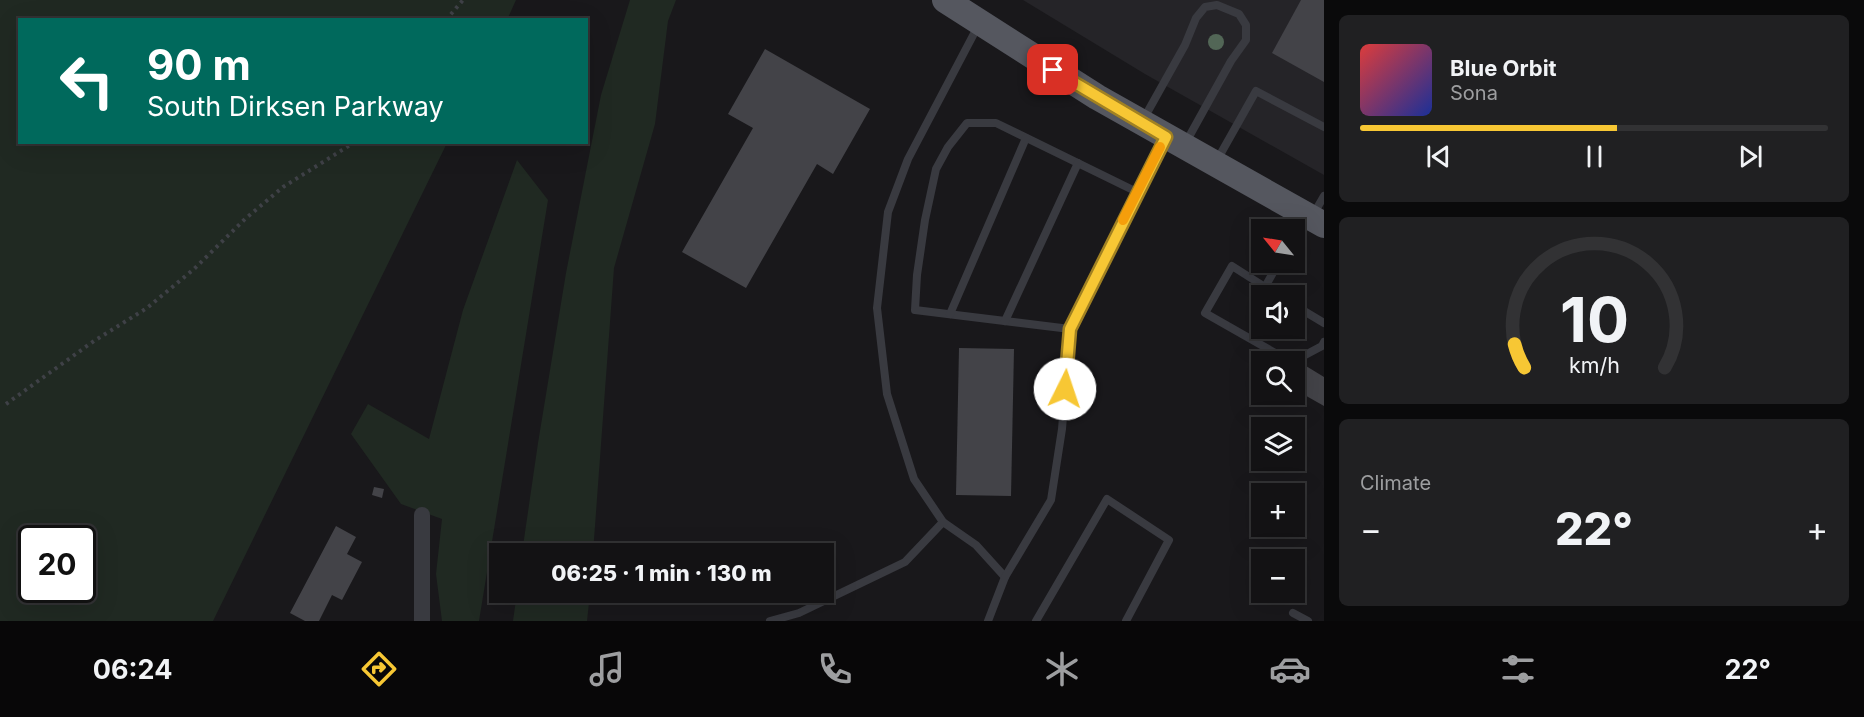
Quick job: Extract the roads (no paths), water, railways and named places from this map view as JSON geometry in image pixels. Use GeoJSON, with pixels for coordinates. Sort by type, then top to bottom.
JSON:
{"type":"FeatureCollection","features":[{"type":"Feature","properties":{"kind":"main road"},"geometry":{"type":"LineString","coordinates":[[945,0],[1064,77],[1215,164],[1309,223]]}},
{"type":"Feature","properties":{"kind":"street"},"geometry":{"type":"LineString","coordinates":[[422,515],[422,621]]}},
{"type":"Feature","properties":{"kind":"lane"},"geometry":{"type":"LineString","coordinates":[[988,621],[1005,577],[1051,500],[1062,429],[1070,329],[1137,192],[1246,40],[1246,25],[1239,14],[1205,3],[1185,45],[1142,123]]}},
{"type":"Feature","properties":{"kind":"lane"},"geometry":{"type":"LineString","coordinates":[[980,22],[908,159],[888,212],[877,309],[887,394],[914,479],[943,522],[976,545],[1005,577]]}},
{"type":"Feature","properties":{"kind":"lane"},"geometry":{"type":"LineString","coordinates":[[1215,164],[1256,91],[1324,127]]}},
{"type":"Feature","properties":{"kind":"lane"},"geometry":{"type":"LineString","coordinates":[[1070,329],[915,310],[920,253],[936,169],[948,147],[967,123],[996,123],[1137,192]]}},
{"type":"Feature","properties":{"kind":"lane"},"geometry":{"type":"LineString","coordinates":[[950,314],[1026,138]]}},
{"type":"Feature","properties":{"kind":"lane"},"geometry":{"type":"LineString","coordinates":[[1005,321],[1078,163]]}},
{"type":"Feature","properties":{"kind":"lane"},"geometry":{"type":"LineString","coordinates":[[1309,223],[1324,196]]}},
{"type":"Feature","properties":{"kind":"lane"},"geometry":{"type":"LineString","coordinates":[[1262,285],[1232,266],[1206,314],[1272,351]]}},
{"type":"Feature","properties":{"kind":"lane"},"geometry":{"type":"LineString","coordinates":[[1305,312],[1324,323]]}},
{"type":"Feature","properties":{"kind":"lane"},"geometry":{"type":"LineString","coordinates":[[1305,355],[1322,346],[1324,342]]}},
{"type":"Feature","properties":{"kind":"lane"},"geometry":{"type":"LineString","coordinates":[[1036,621],[1107,499],[1169,540],[1126,621]]}},
{"type":"Feature","properties":{"kind":"lane"},"geometry":{"type":"LineString","coordinates":[[770,621],[799,613],[905,562],[943,522]]}},
{"type":"Feature","properties":{"kind":"lane"},"geometry":{"type":"LineString","coordinates":[[1293,613],[1308,621]]}}]}
